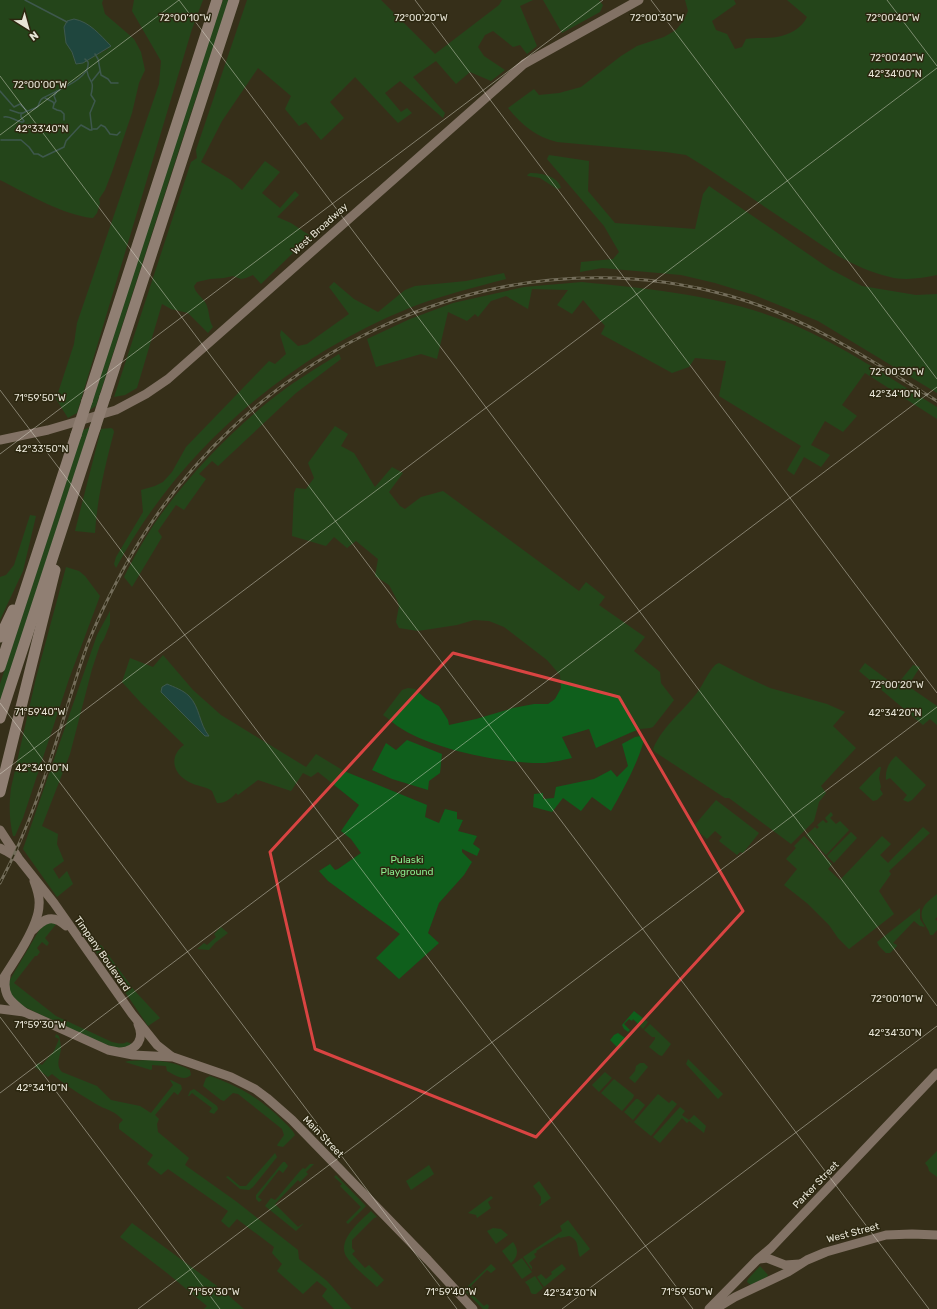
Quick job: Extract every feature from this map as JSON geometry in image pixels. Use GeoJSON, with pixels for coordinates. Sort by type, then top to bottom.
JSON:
{"type":"FeatureCollection","features":[{"type":"Feature","properties":{"kind":"highway"},"geometry":{"type":"LineString","coordinates":[[0,667],[217,0]]}},
{"type":"Feature","properties":{"kind":"highway"},"geometry":{"type":"LineString","coordinates":[[0,718],[234,0]]}},
{"type":"Feature","properties":{"kind":"highway"},"geometry":{"type":"LineString","coordinates":[[0,792],[40,636],[71,502]]}},
{"type":"Feature","properties":{"kind":"highway"},"geometry":{"type":"LineString","coordinates":[[0,637],[32,570]]}},
{"type":"Feature","properties":{"kind":"main road","name":"West Broadway"},"geometry":{"type":"LineString","coordinates":[[0,440],[48,430],[116,410],[146,394],[168,379],[524,64],[639,0]]}},
{"type":"Feature","properties":{"kind":"main road","name":"Timpany Boulevard"},"geometry":{"type":"LineString","coordinates":[[0,830],[33,879],[40,885],[132,1014],[157,1045],[173,1057]]}},
{"type":"Feature","properties":{"kind":"main road","name":"Timpany Boulevard"},"geometry":{"type":"LineString","coordinates":[[0,848],[19,859]]}},
{"type":"Feature","properties":{"kind":"main road"},"geometry":{"type":"LineString","coordinates":[[24,1012],[10,1001],[5,993],[5,980],[37,917],[39,896],[33,879]]}},
{"type":"Feature","properties":{"kind":"main road"},"geometry":{"type":"LineString","coordinates":[[30,933],[42,922],[52,918],[63,923],[74,932]]}},
{"type":"Feature","properties":{"kind":"main road"},"geometry":{"type":"LineString","coordinates":[[0,982],[8,972]]}},
{"type":"Feature","properties":{"kind":"main road","name":"Main Street"},"geometry":{"type":"LineString","coordinates":[[0,1009],[24,1012],[115,1053],[173,1057],[242,1082],[267,1098],[296,1125],[428,1260],[473,1309]]}},
{"type":"Feature","properties":{"kind":"main road"},"geometry":{"type":"LineString","coordinates":[[115,1053],[126,1052],[134,1048],[140,1041],[140,1029],[132,1014]]}},
{"type":"Feature","properties":{"kind":"main road","name":"Parker Street"},"geometry":{"type":"LineString","coordinates":[[709,1309],[755,1262],[771,1248],[937,1073]]}},
{"type":"Feature","properties":{"kind":"main road","name":"West Street"},"geometry":{"type":"LineString","coordinates":[[715,1309],[826,1252],[882,1236],[908,1234],[937,1235]]}},
{"type":"Feature","properties":{"kind":"main road"},"geometry":{"type":"LineString","coordinates":[[771,1248],[783,1275]]}},
{"type":"Feature","properties":{"kind":"main road","name":"West Street"},"geometry":{"type":"LineString","coordinates":[[755,1262],[764,1258],[770,1258],[788,1265],[801,1264]]}},
{"type":"Feature","properties":{"kind":"main road"},"geometry":{"type":"LineString","coordinates":[[743,1274],[741,1281],[742,1285],[748,1289],[755,1288]]}},
{"type":"Feature","properties":{"kind":"highlighted area"},"geometry":{"type":"Polygon","coordinates":[[[453,653],[619,697],[743,911],[536,1137],[315,1049],[270,852],[453,653]]]}},
{"type":"Feature","properties":{"kind":"green space"},"geometry":{"type":"Polygon","coordinates":[[[0,0],[103,0],[102,3],[105,14],[134,39],[141,52],[145,70],[139,83],[132,113],[112,172],[105,190],[99,199],[100,203],[97,213],[93,218],[58,209],[0,180],[0,0]],[[74,19],[72,52],[76,64],[88,60],[108,49],[93,30],[85,23],[74,19]]]}},
{"type":"Feature","properties":{"kind":"green space"},"geometry":{"type":"Polygon","coordinates":[[[134,0],[203,0],[192,29],[77,413],[68,418],[56,399],[74,344],[77,323],[159,84],[161,61],[132,11],[134,0]]]}},
{"type":"Feature","properties":{"kind":"green space"},"geometry":{"type":"Polygon","coordinates":[[[223,0],[229,0],[96,406],[88,411],[200,64],[223,0]]]}},
{"type":"Feature","properties":{"kind":"green space"},"geometry":{"type":"Polygon","coordinates":[[[247,0],[381,0],[435,54],[499,5],[502,0],[533,0],[520,6],[537,46],[527,54],[520,45],[513,47],[493,31],[485,35],[478,47],[484,56],[505,70],[491,81],[470,72],[456,84],[436,61],[413,77],[445,113],[443,118],[400,81],[385,93],[401,112],[407,108],[412,113],[398,123],[355,77],[330,102],[344,118],[321,140],[306,122],[299,126],[285,109],[291,96],[258,68],[222,121],[201,162],[231,180],[242,190],[265,161],[280,172],[262,193],[280,208],[295,191],[299,195],[277,217],[291,223],[312,237],[298,254],[293,253],[261,284],[253,275],[241,279],[233,276],[197,282],[194,286],[197,293],[207,305],[210,321],[213,327],[208,333],[188,313],[171,309],[162,304],[137,388],[125,395],[114,397],[191,162],[197,158],[196,150],[247,0]]]}},
{"type":"Feature","properties":{"kind":"green space"},"geometry":{"type":"Polygon","coordinates":[[[543,0],[599,0],[603,5],[600,12],[562,33],[543,0]]]}},
{"type":"Feature","properties":{"kind":"green space"},"geometry":{"type":"Polygon","coordinates":[[[685,0],[734,0],[736,4],[712,21],[716,30],[727,34],[735,49],[742,47],[746,39],[773,38],[782,36],[795,30],[802,24],[807,17],[787,0],[937,0],[937,275],[914,279],[902,279],[883,275],[851,263],[838,256],[686,155],[549,140],[530,130],[508,108],[534,89],[539,95],[559,93],[581,87],[621,56],[637,46],[664,37],[676,30],[684,20],[688,11],[685,0]]]}},
{"type":"Feature","properties":{"kind":"green space"},"geometry":{"type":"Polygon","coordinates":[[[549,155],[589,161],[588,191],[615,223],[695,229],[703,194],[709,186],[830,269],[862,286],[916,295],[937,294],[937,393],[818,321],[754,295],[715,283],[681,275],[602,268],[580,272],[581,262],[613,259],[619,252],[604,226],[547,159],[549,155]]]}},
{"type":"Feature","properties":{"kind":"green space"},"geometry":{"type":"Polygon","coordinates":[[[530,173],[553,178],[561,188],[557,189],[540,178],[527,175],[530,173]]]}},
{"type":"Feature","properties":{"kind":"green space"},"geometry":{"type":"Polygon","coordinates":[[[504,273],[506,279],[456,292],[419,304],[362,330],[319,354],[278,382],[239,414],[203,448],[170,486],[141,526],[116,568],[114,564],[116,557],[143,512],[141,490],[163,482],[172,472],[186,447],[269,361],[275,364],[286,354],[280,335],[281,330],[298,346],[307,344],[349,314],[329,287],[334,282],[354,299],[378,312],[405,290],[415,286],[466,281],[504,273]]]}},
{"type":"Feature","properties":{"kind":"green space"},"geometry":{"type":"Polygon","coordinates":[[[582,282],[688,295],[715,300],[767,314],[830,342],[884,374],[937,407],[937,419],[865,373],[842,405],[857,416],[843,432],[825,421],[811,445],[830,455],[821,467],[804,457],[794,475],[787,470],[801,446],[719,396],[726,361],[695,358],[689,367],[672,373],[601,334],[605,326],[583,300],[572,314],[557,305],[568,290],[532,289],[528,309],[506,296],[491,301],[478,317],[475,314],[467,321],[448,312],[437,359],[421,354],[376,367],[367,339],[410,319],[453,303],[524,287],[582,282]]]}},
{"type":"Feature","properties":{"kind":"green space"},"geometry":{"type":"Polygon","coordinates":[[[339,354],[341,359],[296,393],[218,466],[212,461],[199,474],[206,479],[184,510],[176,505],[158,531],[162,537],[132,587],[124,577],[138,550],[176,494],[200,466],[226,439],[276,395],[339,354]]]}},
{"type":"Feature","properties":{"kind":"green space"},"geometry":{"type":"Polygon","coordinates":[[[335,426],[348,434],[341,446],[354,453],[375,487],[392,467],[403,473],[389,492],[400,506],[405,509],[421,497],[443,491],[579,591],[586,582],[605,597],[599,605],[645,637],[634,651],[660,672],[661,683],[674,700],[653,727],[640,729],[596,748],[589,729],[562,737],[572,758],[555,762],[529,763],[471,754],[433,743],[416,737],[397,726],[383,715],[402,690],[408,688],[415,689],[426,699],[439,706],[448,720],[449,725],[513,708],[534,704],[548,704],[555,699],[561,688],[560,675],[547,660],[504,627],[489,621],[474,620],[457,625],[418,631],[399,628],[396,622],[399,606],[397,600],[389,585],[375,576],[378,559],[356,541],[347,548],[334,537],[326,546],[292,536],[294,493],[296,488],[306,489],[314,478],[308,463],[335,426]]]}},
{"type":"Feature","properties":{"kind":"green space"},"geometry":{"type":"Polygon","coordinates":[[[90,427],[0,703],[0,684],[83,430],[90,427]]]}},
{"type":"Feature","properties":{"kind":"green space"},"geometry":{"type":"Polygon","coordinates":[[[111,428],[114,432],[102,482],[95,533],[75,531],[101,429],[111,428]]]}},
{"type":"Feature","properties":{"kind":"green space"},"geometry":{"type":"Polygon","coordinates":[[[30,515],[36,516],[23,571],[0,620],[0,577],[6,575],[14,565],[30,515]]]}},
{"type":"Feature","properties":{"kind":"green space"},"geometry":{"type":"Polygon","coordinates":[[[66,567],[79,571],[85,576],[100,596],[69,679],[23,818],[15,836],[13,836],[10,812],[11,788],[36,678],[66,567]]]}},
{"type":"Feature","properties":{"kind":"green space"},"geometry":{"type":"Polygon","coordinates":[[[110,611],[110,624],[100,645],[92,669],[70,754],[42,826],[58,834],[57,844],[64,861],[53,869],[59,879],[67,871],[73,884],[57,897],[23,849],[97,635],[110,611]]]}},
{"type":"Feature","properties":{"kind":"green space","name":"Pulaski Playground"},"geometry":{"type":"Polygon","coordinates":[[[163,655],[193,690],[221,715],[306,767],[316,754],[344,771],[427,805],[425,817],[439,823],[445,809],[457,812],[457,819],[463,820],[458,831],[477,836],[473,844],[480,849],[477,856],[462,849],[462,852],[472,862],[464,875],[439,903],[428,933],[439,943],[399,979],[376,958],[400,934],[328,881],[319,871],[330,864],[335,870],[338,869],[361,853],[351,839],[341,831],[359,805],[318,772],[311,777],[303,773],[291,791],[258,780],[238,795],[236,793],[222,803],[217,803],[212,791],[183,778],[179,774],[174,764],[176,754],[184,745],[122,682],[130,658],[153,667],[163,655]],[[162,687],[209,736],[204,730],[195,704],[162,687]]]}},
{"type":"Feature","properties":{"kind":"green space"},"geometry":{"type":"Polygon","coordinates":[[[719,663],[770,688],[827,704],[845,712],[833,726],[856,748],[821,786],[826,793],[819,802],[814,821],[791,844],[729,798],[725,798],[655,752],[653,749],[662,732],[699,690],[708,674],[716,664],[719,663]]]}},
{"type":"Feature","properties":{"kind":"green space"},"geometry":{"type":"Polygon","coordinates":[[[865,663],[896,686],[913,665],[920,667],[908,686],[937,706],[937,725],[930,719],[923,725],[859,671],[865,663]]]}},
{"type":"Feature","properties":{"kind":"green space"},"geometry":{"type":"Polygon","coordinates":[[[641,736],[644,740],[638,758],[611,811],[592,797],[581,811],[563,798],[552,812],[533,807],[534,794],[543,793],[543,799],[554,798],[556,787],[594,779],[611,770],[617,777],[628,766],[622,744],[635,737],[641,736]]]}},
{"type":"Feature","properties":{"kind":"green space"},"geometry":{"type":"Polygon","coordinates":[[[407,740],[442,754],[440,773],[429,781],[428,790],[392,779],[372,770],[386,743],[396,750],[407,740]]]}},
{"type":"Feature","properties":{"kind":"green space"},"geometry":{"type":"Polygon","coordinates":[[[896,756],[926,785],[912,800],[908,802],[903,800],[907,795],[890,778],[886,780],[888,766],[896,756]]]}},
{"type":"Feature","properties":{"kind":"green space"},"geometry":{"type":"Polygon","coordinates":[[[879,767],[881,767],[879,778],[880,789],[883,794],[877,800],[873,801],[859,788],[879,767]]]}},
{"type":"Feature","properties":{"kind":"green space"},"geometry":{"type":"Polygon","coordinates":[[[716,800],[759,833],[743,853],[740,852],[737,855],[719,841],[722,837],[715,831],[707,839],[693,827],[716,800]]]}},
{"type":"Feature","properties":{"kind":"green space"},"geometry":{"type":"Polygon","coordinates":[[[831,812],[833,815],[830,818],[836,824],[840,821],[849,830],[826,855],[806,835],[815,827],[817,829],[819,827],[817,825],[823,820],[826,823],[828,822],[825,818],[831,812]]]}},
{"type":"Feature","properties":{"kind":"green space"},"geometry":{"type":"Polygon","coordinates":[[[923,827],[930,833],[889,871],[891,874],[879,891],[894,914],[849,949],[838,938],[829,925],[808,904],[784,885],[797,869],[786,859],[796,848],[794,846],[804,836],[832,864],[828,869],[840,880],[882,836],[891,844],[880,855],[888,863],[923,827]]]}},
{"type":"Feature","properties":{"kind":"green space"},"geometry":{"type":"Polygon","coordinates":[[[851,832],[857,838],[834,863],[827,856],[851,832]]]}},
{"type":"Feature","properties":{"kind":"green space"},"geometry":{"type":"Polygon","coordinates":[[[937,894],[937,917],[935,919],[937,921],[937,930],[933,935],[930,935],[922,918],[922,910],[924,906],[937,894]]]}},
{"type":"Feature","properties":{"kind":"green space"},"geometry":{"type":"Polygon","coordinates":[[[920,908],[920,919],[925,927],[920,926],[914,921],[893,943],[897,946],[890,953],[886,953],[877,942],[920,908]]]}},
{"type":"Feature","properties":{"kind":"green space"},"geometry":{"type":"Polygon","coordinates":[[[46,923],[57,923],[45,938],[49,943],[47,946],[42,942],[37,948],[40,952],[37,956],[35,956],[14,983],[56,1016],[112,1042],[121,1044],[127,1042],[132,1044],[128,1049],[116,1048],[96,1041],[12,1001],[8,983],[41,927],[46,923]]]}},
{"type":"Feature","properties":{"kind":"green space"},"geometry":{"type":"Polygon","coordinates":[[[79,925],[89,939],[102,946],[134,990],[160,1018],[148,1026],[77,926],[79,925]]]}},
{"type":"Feature","properties":{"kind":"green space"},"geometry":{"type":"Polygon","coordinates":[[[221,927],[228,933],[215,943],[209,950],[197,949],[204,943],[207,945],[216,937],[214,934],[221,927]]]}},
{"type":"Feature","properties":{"kind":"green space"},"geometry":{"type":"Polygon","coordinates":[[[634,1011],[648,1022],[643,1029],[633,1019],[632,1021],[629,1019],[624,1024],[630,1030],[628,1032],[622,1025],[634,1011]]]}},
{"type":"Feature","properties":{"kind":"green space"},"geometry":{"type":"Polygon","coordinates":[[[650,1024],[671,1044],[662,1056],[649,1047],[655,1037],[652,1037],[644,1030],[650,1024]]]}},
{"type":"Feature","properties":{"kind":"green space"},"geometry":{"type":"Polygon","coordinates":[[[618,1033],[628,1040],[620,1050],[610,1040],[618,1033]]]}},
{"type":"Feature","properties":{"kind":"green space"},"geometry":{"type":"Polygon","coordinates":[[[56,1034],[59,1036],[61,1049],[58,1064],[62,1072],[97,1086],[111,1100],[140,1106],[151,1113],[173,1085],[170,1080],[181,1085],[182,1089],[178,1095],[174,1092],[155,1115],[159,1119],[157,1124],[158,1132],[189,1158],[185,1165],[237,1202],[298,1250],[299,1259],[327,1281],[352,1309],[334,1309],[322,1296],[327,1289],[317,1281],[303,1294],[277,1271],[282,1264],[272,1253],[274,1247],[237,1219],[229,1228],[221,1221],[228,1211],[168,1169],[161,1175],[147,1164],[153,1155],[119,1129],[119,1124],[123,1120],[119,1116],[85,1097],[52,1074],[48,1077],[35,1067],[38,1063],[42,1065],[54,1051],[59,1039],[55,1037],[56,1034]]]}},
{"type":"Feature","properties":{"kind":"green space"},"geometry":{"type":"Polygon","coordinates":[[[688,1059],[723,1094],[718,1099],[686,1064],[688,1059]]]}},
{"type":"Feature","properties":{"kind":"green space"},"geometry":{"type":"Polygon","coordinates":[[[149,1060],[175,1064],[190,1070],[191,1075],[182,1078],[167,1071],[166,1066],[152,1065],[151,1070],[125,1062],[149,1060]]]}},
{"type":"Feature","properties":{"kind":"green space"},"geometry":{"type":"Polygon","coordinates":[[[640,1063],[644,1063],[648,1067],[635,1083],[636,1084],[629,1078],[635,1071],[636,1066],[640,1063]]]}},
{"type":"Feature","properties":{"kind":"green space"},"geometry":{"type":"Polygon","coordinates":[[[605,1072],[612,1078],[599,1092],[592,1085],[605,1072]]]}},
{"type":"Feature","properties":{"kind":"green space"},"geometry":{"type":"Polygon","coordinates":[[[210,1076],[231,1084],[258,1100],[275,1113],[295,1135],[283,1147],[278,1146],[277,1145],[284,1135],[282,1129],[238,1094],[233,1093],[224,1101],[221,1100],[203,1086],[206,1078],[210,1076]]]}},
{"type":"Feature","properties":{"kind":"green space"},"geometry":{"type":"Polygon","coordinates":[[[614,1079],[634,1095],[622,1111],[601,1093],[614,1079]]]}},
{"type":"Feature","properties":{"kind":"green space"},"geometry":{"type":"Polygon","coordinates":[[[194,1089],[217,1106],[218,1109],[214,1114],[209,1112],[212,1108],[192,1093],[188,1096],[190,1091],[194,1089]]]}},
{"type":"Feature","properties":{"kind":"green space"},"geometry":{"type":"Polygon","coordinates":[[[658,1094],[669,1103],[672,1100],[677,1104],[651,1136],[634,1122],[658,1094]]]}},
{"type":"Feature","properties":{"kind":"green space"},"geometry":{"type":"Polygon","coordinates":[[[636,1099],[645,1105],[633,1120],[624,1112],[636,1099]]]}},
{"type":"Feature","properties":{"kind":"green space"},"geometry":{"type":"Polygon","coordinates":[[[680,1107],[685,1111],[682,1115],[689,1120],[694,1115],[706,1126],[704,1133],[689,1121],[687,1123],[682,1118],[660,1143],[653,1137],[680,1107]]]}},
{"type":"Feature","properties":{"kind":"green space"},"geometry":{"type":"Polygon","coordinates":[[[937,1151],[937,1177],[929,1171],[925,1163],[937,1151]]]}},
{"type":"Feature","properties":{"kind":"green space"},"geometry":{"type":"Polygon","coordinates":[[[275,1153],[277,1157],[249,1190],[240,1189],[226,1177],[228,1176],[240,1186],[246,1186],[275,1153]]]}},
{"type":"Feature","properties":{"kind":"green space"},"geometry":{"type":"Polygon","coordinates":[[[283,1162],[285,1162],[288,1166],[283,1173],[279,1170],[258,1197],[262,1200],[259,1202],[256,1199],[256,1195],[283,1162]]]}},
{"type":"Feature","properties":{"kind":"green space"},"geometry":{"type":"Polygon","coordinates":[[[310,1164],[314,1164],[306,1172],[308,1174],[300,1182],[298,1180],[275,1204],[298,1227],[304,1223],[296,1231],[265,1206],[271,1198],[275,1200],[300,1171],[303,1168],[305,1169],[310,1164]]]}},
{"type":"Feature","properties":{"kind":"green space"},"geometry":{"type":"Polygon","coordinates":[[[429,1165],[434,1174],[411,1190],[406,1181],[429,1165]]]}},
{"type":"Feature","properties":{"kind":"green space"},"geometry":{"type":"Polygon","coordinates":[[[336,1175],[366,1206],[348,1224],[346,1222],[361,1207],[340,1186],[342,1184],[334,1177],[336,1175]]]}},
{"type":"Feature","properties":{"kind":"green space"},"geometry":{"type":"Polygon","coordinates":[[[539,1181],[551,1198],[540,1206],[541,1197],[533,1186],[539,1181]]]}},
{"type":"Feature","properties":{"kind":"green space"},"geometry":{"type":"Polygon","coordinates":[[[491,1196],[493,1198],[488,1202],[491,1208],[477,1218],[476,1215],[468,1213],[491,1196]]]}},
{"type":"Feature","properties":{"kind":"green space"},"geometry":{"type":"Polygon","coordinates":[[[371,1211],[377,1217],[374,1218],[352,1240],[352,1248],[355,1251],[352,1254],[365,1268],[369,1265],[384,1280],[377,1287],[352,1264],[346,1256],[344,1250],[347,1237],[351,1231],[371,1211]]]}},
{"type":"Feature","properties":{"kind":"green space"},"geometry":{"type":"Polygon","coordinates":[[[568,1220],[590,1249],[580,1257],[575,1240],[569,1236],[559,1237],[536,1251],[537,1252],[534,1254],[536,1257],[529,1263],[532,1270],[523,1257],[562,1231],[560,1226],[568,1220]]]}},
{"type":"Feature","properties":{"kind":"green space"},"geometry":{"type":"Polygon","coordinates":[[[132,1223],[221,1289],[244,1309],[204,1309],[207,1306],[120,1237],[132,1223]]]}},
{"type":"Feature","properties":{"kind":"green space"},"geometry":{"type":"Polygon","coordinates":[[[493,1228],[501,1229],[508,1235],[496,1244],[487,1231],[493,1228]]]}},
{"type":"Feature","properties":{"kind":"green space"},"geometry":{"type":"Polygon","coordinates":[[[513,1242],[517,1253],[511,1263],[502,1251],[513,1242]]]}},
{"type":"Feature","properties":{"kind":"green space"},"geometry":{"type":"Polygon","coordinates":[[[522,1258],[532,1272],[522,1279],[512,1265],[522,1258]]]}},
{"type":"Feature","properties":{"kind":"green space"},"geometry":{"type":"Polygon","coordinates":[[[491,1264],[496,1269],[491,1273],[487,1270],[471,1286],[474,1290],[471,1293],[484,1306],[487,1304],[489,1306],[488,1309],[483,1309],[464,1290],[491,1264]]]}},
{"type":"Feature","properties":{"kind":"green space"},"geometry":{"type":"Polygon","coordinates":[[[562,1264],[566,1269],[544,1287],[537,1277],[541,1274],[546,1279],[552,1274],[551,1272],[562,1264]]]}},
{"type":"Feature","properties":{"kind":"green space"},"geometry":{"type":"Polygon","coordinates":[[[760,1266],[768,1275],[767,1277],[751,1285],[747,1282],[748,1279],[760,1266]]]}},
{"type":"Feature","properties":{"kind":"green space"},"geometry":{"type":"Polygon","coordinates":[[[535,1276],[543,1288],[536,1294],[533,1294],[525,1282],[535,1276]]]}},
{"type":"Feature","properties":{"kind":"water"},"geometry":{"type":"Polygon","coordinates":[[[74,19],[90,26],[111,46],[83,63],[76,64],[72,52],[66,43],[64,27],[67,21],[74,19]]]}},
{"type":"Feature","properties":{"kind":"water"},"geometry":{"type":"Polygon","coordinates":[[[167,684],[184,692],[193,700],[203,726],[209,736],[205,736],[161,692],[162,687],[167,684]]]}},
{"type":"Feature","properties":{"kind":"waterway"},"geometry":{"type":"LineString","coordinates":[[25,0],[67,22]]}},
{"type":"Feature","properties":{"kind":"waterway"},"geometry":{"type":"LineString","coordinates":[[95,54],[98,59],[101,75],[108,79],[111,83],[118,83]]}},
{"type":"Feature","properties":{"kind":"waterway"},"geometry":{"type":"LineString","coordinates":[[0,91],[14,107],[20,104],[27,111],[36,108],[42,99],[71,84],[84,74],[88,62],[85,59]]}},
{"type":"Feature","properties":{"kind":"waterway"},"geometry":{"type":"LineString","coordinates":[[1,140],[21,140],[34,154],[38,154],[43,157],[64,147],[66,141],[81,125],[92,130],[90,113],[95,101],[91,95],[92,83],[87,71]]}},
{"type":"Feature","properties":{"kind":"waterway"},"geometry":{"type":"LineString","coordinates":[[92,81],[100,71]]}},
{"type":"Feature","properties":{"kind":"waterway"},"geometry":{"type":"LineString","coordinates":[[57,91],[54,96],[56,101],[53,108],[64,114],[64,120]]}},
{"type":"Feature","properties":{"kind":"waterway"},"geometry":{"type":"LineString","coordinates":[[45,98],[54,104]]}},
{"type":"Feature","properties":{"kind":"waterway"},"geometry":{"type":"LineString","coordinates":[[10,110],[22,113]]}},
{"type":"Feature","properties":{"kind":"waterway"},"geometry":{"type":"LineString","coordinates":[[4,117],[23,122],[24,121],[21,114],[27,111]]}},
{"type":"Feature","properties":{"kind":"waterway"},"geometry":{"type":"LineString","coordinates":[[93,129],[97,129],[101,125],[105,127],[110,134],[117,135],[120,132]]}},
{"type":"Feature","properties":{"kind":"railway"},"geometry":{"type":"LineString","coordinates":[[0,883],[20,842],[37,800],[81,663],[95,627],[123,570],[172,494],[233,427],[303,371],[380,327],[463,296],[550,280],[640,279],[730,296],[785,316],[837,341],[937,401]]}}]}
